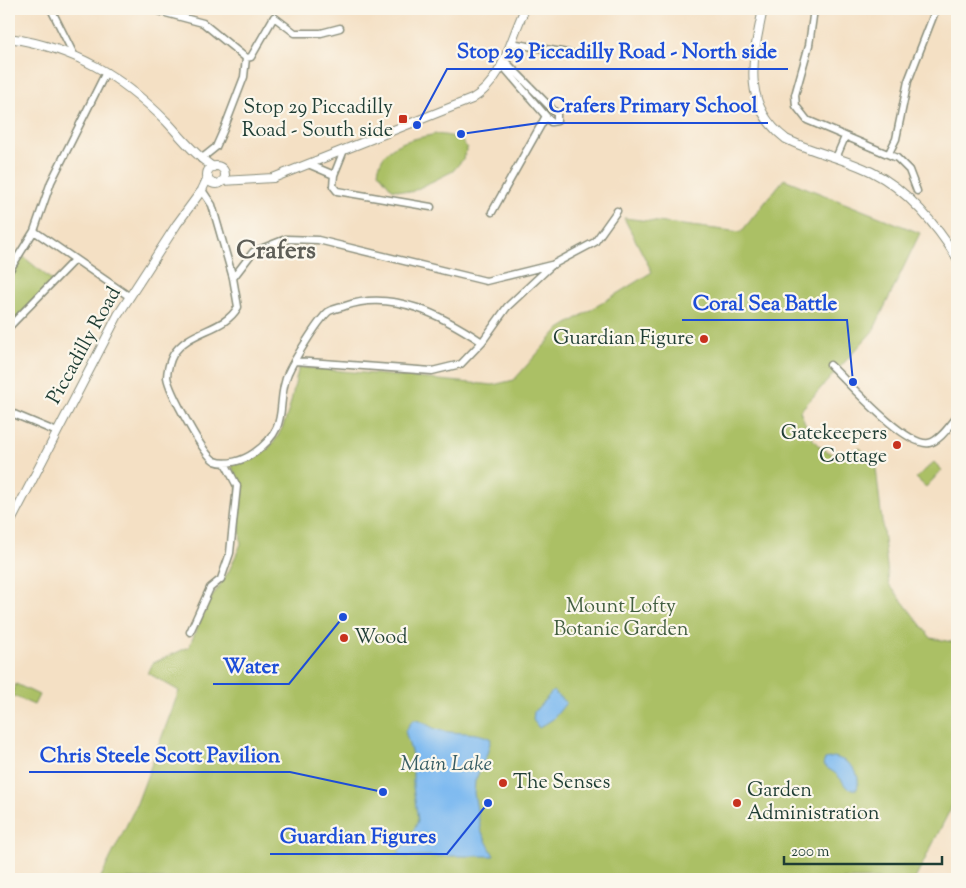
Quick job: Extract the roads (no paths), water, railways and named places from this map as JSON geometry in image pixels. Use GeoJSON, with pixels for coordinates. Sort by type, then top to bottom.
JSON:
{"type":"FeatureCollection","features":[{"type":"Feature","properties":{"kind":"main road"},"geometry":{"type":"LineString","coordinates":[[202,159],[211,182],[221,180],[236,182],[273,178],[472,99],[489,87],[503,63],[525,9]]}},
{"type":"Feature","properties":{"kind":"main road"},"geometry":{"type":"LineString","coordinates":[[763,9],[752,75],[758,106],[776,131],[786,139],[873,172],[898,189],[933,226],[957,258]]}},
{"type":"Feature","properties":{"kind":"main road"},"geometry":{"type":"LineString","coordinates":[[9,38],[37,42],[74,55],[106,72],[143,99],[202,159],[213,167],[222,169],[221,180]]}},
{"type":"Feature","properties":{"kind":"main road","name":"Piccadilly Road"},"geometry":{"type":"LineString","coordinates":[[9,525],[11,515],[57,432],[104,339],[177,224],[202,190],[213,167]]}},
{"type":"Feature","properties":{"kind":"main road"},"geometry":{"type":"LineString","coordinates":[[202,190],[221,180]]}},
{"type":"Feature","properties":{"kind":"street"},"geometry":{"type":"LineString","coordinates":[[51,9],[74,55]]}},
{"type":"Feature","properties":{"kind":"street"},"geometry":{"type":"LineString","coordinates":[[150,9],[203,23],[246,58],[252,57],[274,17],[296,33],[322,33],[340,28]]}},
{"type":"Feature","properties":{"kind":"street"},"geometry":{"type":"LineString","coordinates":[[814,9],[809,44],[796,95],[796,106],[807,120],[889,153],[909,170],[917,190]]}},
{"type":"Feature","properties":{"kind":"street"},"geometry":{"type":"LineString","coordinates":[[889,153],[896,139],[908,81],[936,9]]}},
{"type":"Feature","properties":{"kind":"street"},"geometry":{"type":"LineString","coordinates":[[510,43],[573,54]]}},
{"type":"Feature","properties":{"kind":"street"},"geometry":{"type":"LineString","coordinates":[[202,159],[216,147],[224,129],[244,77],[246,58]]}},
{"type":"Feature","properties":{"kind":"street"},"geometry":{"type":"LineString","coordinates":[[503,63],[557,114],[557,121],[551,122],[503,63]]}},
{"type":"Feature","properties":{"kind":"street"},"geometry":{"type":"LineString","coordinates":[[9,271],[34,231],[52,182],[106,72]]}},
{"type":"Feature","properties":{"kind":"street"},"geometry":{"type":"LineString","coordinates":[[492,212],[546,116]]}},
{"type":"Feature","properties":{"kind":"street"},"geometry":{"type":"LineString","coordinates":[[836,158],[845,136]]}},
{"type":"Feature","properties":{"kind":"street"},"geometry":{"type":"LineString","coordinates":[[344,150],[334,175],[333,186],[338,191],[431,207]]}},
{"type":"Feature","properties":{"kind":"street"},"geometry":{"type":"LineString","coordinates":[[308,164],[334,175]]}},
{"type":"Feature","properties":{"kind":"street"},"geometry":{"type":"LineString","coordinates":[[202,190],[212,206],[233,278],[238,307],[234,315],[226,322],[208,328],[186,341],[173,355],[167,374],[170,391],[205,453],[214,461],[225,463],[253,454],[271,439],[282,418],[288,373],[328,312],[360,300],[403,303],[448,320],[482,342]]}},
{"type":"Feature","properties":{"kind":"street"},"geometry":{"type":"LineString","coordinates":[[233,278],[253,252],[286,239],[318,240],[486,281],[552,265],[595,242],[617,211]]}},
{"type":"Feature","properties":{"kind":"street"},"geometry":{"type":"LineString","coordinates":[[34,231],[74,260],[130,296]]}},
{"type":"Feature","properties":{"kind":"street"},"geometry":{"type":"LineString","coordinates":[[9,327],[74,260]]}},
{"type":"Feature","properties":{"kind":"street"},"geometry":{"type":"LineString","coordinates":[[295,361],[432,371],[461,364],[482,342],[507,307],[552,265]]}},
{"type":"Feature","properties":{"kind":"street"},"geometry":{"type":"LineString","coordinates":[[830,365],[896,429],[914,441],[928,443],[934,441],[957,417]]}},
{"type":"Feature","properties":{"kind":"street"},"geometry":{"type":"LineString","coordinates":[[9,412],[57,432]]}},
{"type":"Feature","properties":{"kind":"street"},"geometry":{"type":"LineString","coordinates":[[190,632],[210,588],[221,579],[230,553],[237,486],[225,463]]}},
{"type":"Feature","properties":{"kind":"water"},"geometry":{"type":"Polygon","coordinates":[[[553,691],[566,703],[553,719],[539,728],[533,720],[534,712],[553,691]]]}},
{"type":"Feature","properties":{"kind":"water","name":"Main Lake"},"geometry":{"type":"Polygon","coordinates":[[[413,720],[420,721],[439,730],[479,734],[491,739],[487,754],[475,781],[474,793],[481,831],[494,856],[404,856],[398,853],[415,828],[418,820],[413,787],[413,758],[405,731],[413,720]]]}},
{"type":"Feature","properties":{"kind":"water"},"geometry":{"type":"Polygon","coordinates":[[[834,757],[850,764],[856,772],[858,777],[857,789],[847,788],[837,775],[823,765],[825,759],[834,757]]]}},
{"type":"Feature","properties":{"kind":"place","name":"Stop 29 Piccadilly Road - South side"},"geometry":{"type":"Point","coordinates":[403,119]}},
{"type":"Feature","properties":{"kind":"place","name":"Stop 29 Piccadilly Road - North side"},"geometry":{"type":"Point","coordinates":[417,125]}},
{"type":"Feature","properties":{"kind":"place","name":"Crafers Primary School"},"geometry":{"type":"Point","coordinates":[461,134]}},
{"type":"Feature","properties":{"kind":"place","name":"Guardian Figure"},"geometry":{"type":"Point","coordinates":[704,339]}},
{"type":"Feature","properties":{"kind":"place","name":"Coral Sea Battle"},"geometry":{"type":"Point","coordinates":[853,382]}},
{"type":"Feature","properties":{"kind":"place","name":"Gatekeepers Cottage"},"geometry":{"type":"Point","coordinates":[897,445]}},
{"type":"Feature","properties":{"kind":"place","name":"Water"},"geometry":{"type":"Point","coordinates":[343,617]}},
{"type":"Feature","properties":{"kind":"place","name":"Wood"},"geometry":{"type":"Point","coordinates":[344,638]}},
{"type":"Feature","properties":{"kind":"place","name":"The Senses"},"geometry":{"type":"Point","coordinates":[503,783]}},
{"type":"Feature","properties":{"kind":"place","name":"Chris Steele Scott Pavilion"},"geometry":{"type":"Point","coordinates":[383,792]}},
{"type":"Feature","properties":{"kind":"place","name":"Guardian Figures"},"geometry":{"type":"Point","coordinates":[488,803]}},
{"type":"Feature","properties":{"kind":"place","name":"Garden Administration"},"geometry":{"type":"Point","coordinates":[737,803]}},
{"type":"Feature","properties":{"kind":"district","name":"Crafers"},"geometry":{"type":"Point","coordinates":[276,252]}},
{"type":"Feature","properties":{"kind":"park label","name":"Mount Lofty Botanic Garden"},"geometry":{"type":"Point","coordinates":[621,618]}}]}
